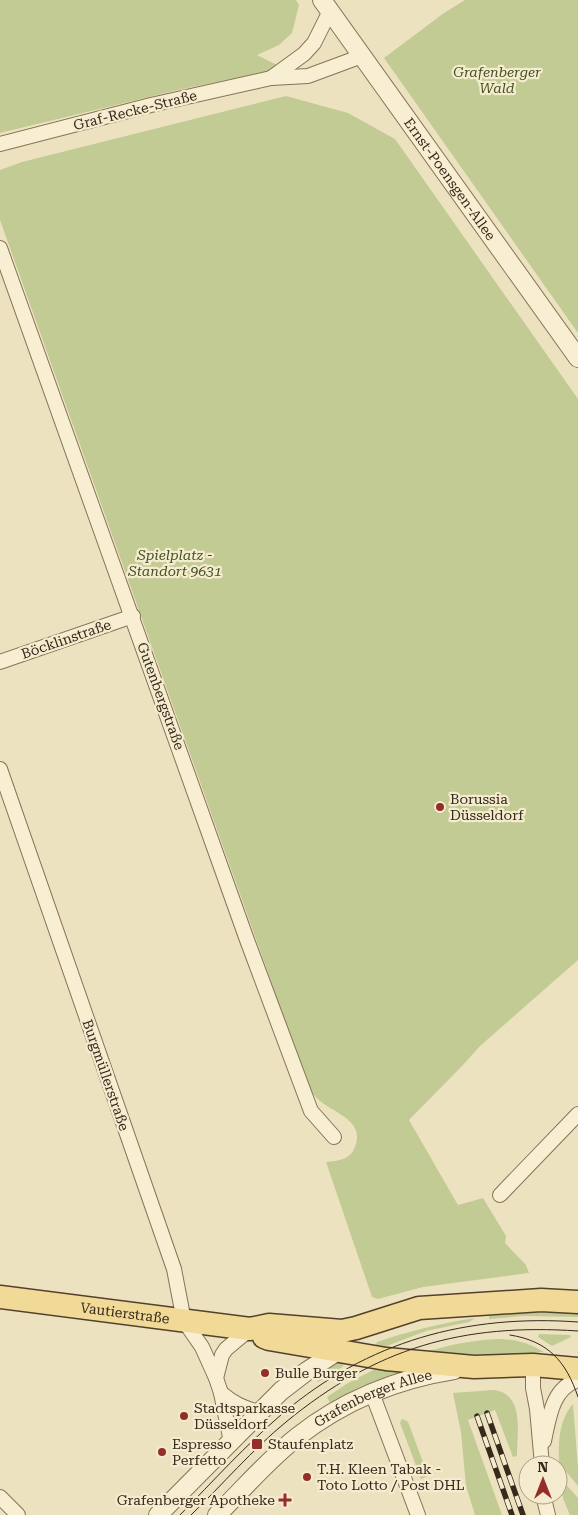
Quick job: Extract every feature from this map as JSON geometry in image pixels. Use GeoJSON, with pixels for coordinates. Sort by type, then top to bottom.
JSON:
{"type":"FeatureCollection","features":[{"type":"Feature","properties":{"kind":"main road","name":"Vautierstraße"},"geometry":{"type":"LineString","coordinates":[[0,1297],[250,1329],[269,1339],[340,1341]]}},
{"type":"Feature","properties":{"kind":"main road"},"geometry":{"type":"LineString","coordinates":[[340,1341],[383,1331],[466,1305],[541,1300],[578,1302]]}},
{"type":"Feature","properties":{"kind":"main road"},"geometry":{"type":"LineString","coordinates":[[340,1341],[386,1358],[474,1368],[533,1365],[578,1369]]}},
{"type":"Feature","properties":{"kind":"street","name":"Ernst-Poensgen-Allee"},"geometry":{"type":"LineString","coordinates":[[326,6],[578,358]]}},
{"type":"Feature","properties":{"kind":"street","name":"Graf-Recke-Straße"},"geometry":{"type":"LineString","coordinates":[[271,78],[304,54],[314,43],[326,6]]}},
{"type":"Feature","properties":{"kind":"street","name":"Graf-Recke-Straße"},"geometry":{"type":"LineString","coordinates":[[0,144],[129,111],[271,78],[308,76],[362,56]]}},
{"type":"Feature","properties":{"kind":"street","name":"Gutenbergstraße"},"geometry":{"type":"LineString","coordinates":[[0,248],[133,616],[247,940],[311,1111],[334,1137]]}},
{"type":"Feature","properties":{"kind":"street","name":"Böcklinstraße"},"geometry":{"type":"LineString","coordinates":[[0,662],[133,616]]}},
{"type":"Feature","properties":{"kind":"street","name":"Burgmüllerstraße"},"geometry":{"type":"LineString","coordinates":[[0,769],[174,1269],[184,1321],[202,1347],[216,1378],[231,1442]]}},
{"type":"Feature","properties":{"kind":"street"},"geometry":{"type":"LineString","coordinates":[[500,1194],[578,1114]]}},
{"type":"Feature","properties":{"kind":"street"},"geometry":{"type":"LineString","coordinates":[[216,1378],[222,1355],[226,1349],[250,1329]]}},
{"type":"Feature","properties":{"kind":"street"},"geometry":{"type":"LineString","coordinates":[[158,1515],[259,1412],[340,1341]]}},
{"type":"Feature","properties":{"kind":"street"},"geometry":{"type":"LineString","coordinates":[[533,1365],[533,1388],[541,1455]]}},
{"type":"Feature","properties":{"kind":"street","name":"Grafenberger Allee"},"geometry":{"type":"LineString","coordinates":[[216,1515],[296,1438],[354,1400],[394,1384],[421,1376],[474,1368]]}},
{"type":"Feature","properties":{"kind":"street"},"geometry":{"type":"LineString","coordinates":[[543,1455],[552,1406],[563,1389],[578,1380]]}},
{"type":"Feature","properties":{"kind":"street"},"geometry":{"type":"LineString","coordinates":[[221,1393],[232,1403],[242,1408],[259,1412]]}},
{"type":"Feature","properties":{"kind":"street"},"geometry":{"type":"LineString","coordinates":[[372,1393],[418,1515]]}},
{"type":"Feature","properties":{"kind":"street"},"geometry":{"type":"LineString","coordinates":[[0,1497],[18,1515]]}},
{"type":"Feature","properties":{"kind":"green space"},"geometry":{"type":"Polygon","coordinates":[[[0,0],[296,0],[299,5],[292,33],[279,45],[257,55],[283,68],[178,90],[0,133],[0,0]]]}},
{"type":"Feature","properties":{"kind":"green space","name":"Grafenberger Wald"},"geometry":{"type":"Polygon","coordinates":[[[465,0],[578,0],[578,333],[384,58],[444,13],[465,0]]]}},
{"type":"Feature","properties":{"kind":"green space","name":"Spielplatz - Standort 9631"},"geometry":{"type":"Polygon","coordinates":[[[286,96],[348,113],[395,139],[578,399],[578,960],[480,1046],[409,1120],[458,1205],[483,1198],[506,1236],[505,1243],[526,1265],[529,1273],[423,1287],[378,1299],[372,1297],[326,1162],[346,1158],[352,1153],[357,1139],[356,1132],[353,1125],[347,1119],[319,1100],[309,1088],[0,220],[0,170],[22,162],[286,96]]]}},
{"type":"Feature","properties":{"kind":"green space"},"geometry":{"type":"Polygon","coordinates":[[[521,1313],[578,1313],[578,1317],[523,1316],[489,1319],[489,1316],[521,1313]]]}},
{"type":"Feature","properties":{"kind":"green space"},"geometry":{"type":"Polygon","coordinates":[[[475,1318],[469,1322],[426,1331],[379,1349],[375,1346],[377,1342],[413,1331],[475,1318]]]}},
{"type":"Feature","properties":{"kind":"green space"},"geometry":{"type":"Polygon","coordinates":[[[539,1334],[570,1335],[571,1337],[552,1346],[538,1337],[539,1334]]]}},
{"type":"Feature","properties":{"kind":"green space"},"geometry":{"type":"Polygon","coordinates":[[[498,1339],[522,1342],[544,1352],[484,1358],[425,1352],[461,1343],[498,1339]]]}},
{"type":"Feature","properties":{"kind":"green space"},"geometry":{"type":"Polygon","coordinates":[[[339,1361],[344,1362],[341,1368],[318,1382],[315,1377],[339,1361]]]}},
{"type":"Feature","properties":{"kind":"green space"},"geometry":{"type":"Polygon","coordinates":[[[379,1367],[405,1371],[362,1386],[330,1403],[327,1397],[348,1383],[379,1367]]]}},
{"type":"Feature","properties":{"kind":"green space"},"geometry":{"type":"Polygon","coordinates":[[[493,1390],[503,1393],[510,1398],[515,1406],[518,1425],[517,1456],[513,1457],[495,1410],[468,1420],[502,1515],[475,1515],[466,1486],[461,1432],[453,1393],[493,1390]]]}},
{"type":"Feature","properties":{"kind":"green space"},"geometry":{"type":"Polygon","coordinates":[[[573,1404],[578,1486],[568,1474],[568,1455],[559,1455],[560,1432],[568,1410],[573,1404]]]}},
{"type":"Feature","properties":{"kind":"green space"},"geometry":{"type":"Polygon","coordinates":[[[402,1419],[409,1424],[428,1476],[421,1479],[400,1423],[402,1419]]]}},
{"type":"Feature","properties":{"kind":"green space"},"geometry":{"type":"Polygon","coordinates":[[[568,1487],[578,1498],[578,1515],[570,1515],[566,1505],[568,1505],[568,1487]]]}},
{"type":"Feature","properties":{"kind":"tram line"},"geometry":{"type":"LineString","coordinates":[[180,1515],[282,1414],[315,1389],[349,1368],[384,1351],[458,1328],[497,1323],[537,1321],[578,1322]]}},
{"type":"Feature","properties":{"kind":"tram line"},"geometry":{"type":"LineString","coordinates":[[191,1515],[250,1455],[286,1422],[353,1375],[387,1359],[422,1346],[458,1337],[496,1331],[578,1331]]}},
{"type":"Feature","properties":{"kind":"tram line"},"geometry":{"type":"LineString","coordinates":[[510,1335],[535,1342],[554,1355],[568,1373],[578,1397]]}},
{"type":"Feature","properties":{"kind":"railway"},"geometry":{"type":"LineString","coordinates":[[487,1413],[523,1515]]}},
{"type":"Feature","properties":{"kind":"railway"},"geometry":{"type":"LineString","coordinates":[[477,1416],[512,1515]]}},
{"type":"Feature","properties":{"kind":"place","name":"Borussia Düsseldorf"},"geometry":{"type":"Point","coordinates":[440,807]}},
{"type":"Feature","properties":{"kind":"place","name":"Bulle Burger"},"geometry":{"type":"Point","coordinates":[265,1373]}},
{"type":"Feature","properties":{"kind":"place","name":"Stadtsparkasse Düsseldorf"},"geometry":{"type":"Point","coordinates":[184,1416]}},
{"type":"Feature","properties":{"kind":"place","name":"Staufenplatz"},"geometry":{"type":"Point","coordinates":[257,1444]}},
{"type":"Feature","properties":{"kind":"place","name":"Espresso Perfetto"},"geometry":{"type":"Point","coordinates":[162,1452]}},
{"type":"Feature","properties":{"kind":"place","name":"T.H. Kleen Tabak - Toto Lotto / Post DHL"},"geometry":{"type":"Point","coordinates":[307,1477]}},
{"type":"Feature","properties":{"kind":"place","name":"Grafenberger Apotheke"},"geometry":{"type":"Point","coordinates":[285,1500]}}]}
